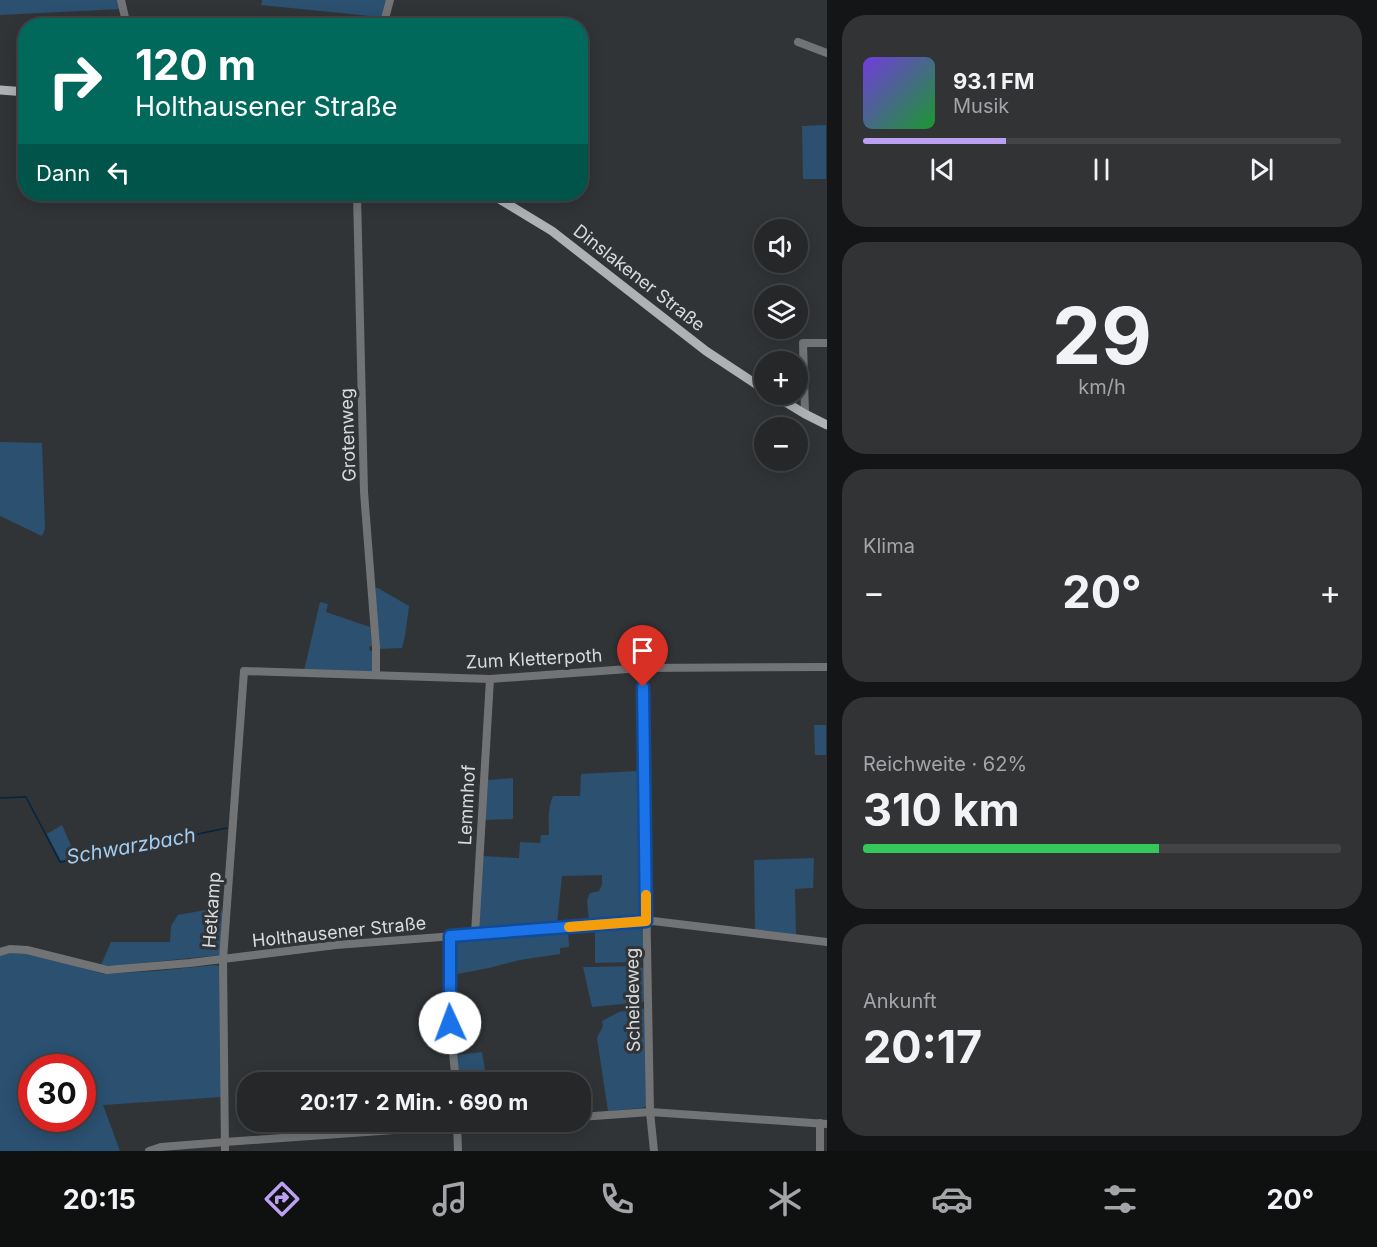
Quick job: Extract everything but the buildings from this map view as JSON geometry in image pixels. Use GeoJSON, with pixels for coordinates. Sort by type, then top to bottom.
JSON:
{"type":"FeatureCollection","features":[{"type":"Feature","properties":{"kind":"main road"},"geometry":{"type":"LineString","coordinates":[[0,90],[18,91]]}},
{"type":"Feature","properties":{"kind":"main road","name":"Dinslakener Straße"},"geometry":{"type":"LineString","coordinates":[[503,201],[552,231],[706,351],[754,383]]}},
{"type":"Feature","properties":{"kind":"main road"},"geometry":{"type":"LineString","coordinates":[[790,405],[826,425]]}},
{"type":"Feature","properties":{"kind":"street"},"geometry":{"type":"LineString","coordinates":[[121,0],[125,18]]}},
{"type":"Feature","properties":{"kind":"street"},"geometry":{"type":"LineString","coordinates":[[385,18],[390,0]]}},
{"type":"Feature","properties":{"kind":"street"},"geometry":{"type":"LineString","coordinates":[[798,42],[826,53]]}},
{"type":"Feature","properties":{"kind":"street","name":"Grotenweg"},"geometry":{"type":"LineString","coordinates":[[357,201],[364,492],[376,647],[376,675]]}},
{"type":"Feature","properties":{"kind":"street"},"geometry":{"type":"LineString","coordinates":[[805,414],[803,343],[826,343]]}},
{"type":"Feature","properties":{"kind":"street","name":"Zum Kletterpoth"},"geometry":{"type":"LineString","coordinates":[[244,671],[490,679],[642,668],[826,667]]}},
{"type":"Feature","properties":{"kind":"street","name":"Scheideweg"},"geometry":{"type":"LineString","coordinates":[[642,668],[650,1112],[654,1151]]}},
{"type":"Feature","properties":{"kind":"street","name":"Hetkamp"},"geometry":{"type":"LineString","coordinates":[[225,1151],[223,959],[244,671]]}},
{"type":"Feature","properties":{"kind":"street","name":"Lemmhof"},"geometry":{"type":"LineString","coordinates":[[475,934],[490,679]]}},
{"type":"Feature","properties":{"kind":"street","name":"Holthausener Straße"},"geometry":{"type":"LineString","coordinates":[[0,952],[10,949],[27,950],[107,970],[190,963],[336,945],[646,921],[826,942]]}},
{"type":"Feature","properties":{"kind":"street"},"geometry":{"type":"LineString","coordinates":[[450,936],[450,1023],[455,1072]]}},
{"type":"Feature","properties":{"kind":"street"},"geometry":{"type":"LineString","coordinates":[[591,1116],[650,1112],[823,1124],[820,1151]]}},
{"type":"Feature","properties":{"kind":"street"},"geometry":{"type":"LineString","coordinates":[[149,1151],[225,1142],[354,1132]]}},
{"type":"Feature","properties":{"kind":"street"},"geometry":{"type":"LineString","coordinates":[[457,1132],[458,1151]]}},
{"type":"Feature","properties":{"kind":"shaded area"},"geometry":{"type":"Polygon","coordinates":[[[0,0],[119,0],[121,9],[0,15],[0,0]]]}},
{"type":"Feature","properties":{"kind":"shaded area"},"geometry":{"type":"Polygon","coordinates":[[[262,0],[387,0],[384,15],[380,17],[261,5],[262,0]]]}},
{"type":"Feature","properties":{"kind":"shaded area"},"geometry":{"type":"Polygon","coordinates":[[[826,125],[826,179],[803,179],[802,126],[826,125]]]}},
{"type":"Feature","properties":{"kind":"shaded area"},"geometry":{"type":"Polygon","coordinates":[[[0,442],[42,443],[45,529],[42,536],[0,516],[0,442]]]}},
{"type":"Feature","properties":{"kind":"shaded area"},"geometry":{"type":"Polygon","coordinates":[[[375,588],[409,606],[402,648],[378,649],[375,588]]]}},
{"type":"Feature","properties":{"kind":"shaded area"},"geometry":{"type":"Polygon","coordinates":[[[320,602],[328,604],[326,612],[370,627],[372,646],[369,647],[373,654],[371,672],[304,671],[320,602]]]}},
{"type":"Feature","properties":{"kind":"shaded area"},"geometry":{"type":"Polygon","coordinates":[[[814,725],[826,725],[826,755],[815,755],[814,725]]]}},
{"type":"Feature","properties":{"kind":"shaded area"},"geometry":{"type":"Polygon","coordinates":[[[641,772],[642,916],[636,919],[589,922],[587,900],[590,893],[599,891],[602,885],[602,875],[562,876],[557,924],[484,929],[478,926],[482,856],[519,858],[520,842],[540,843],[541,835],[549,835],[549,811],[553,796],[580,796],[581,774],[641,772]]]}},
{"type":"Feature","properties":{"kind":"shaded area"},"geometry":{"type":"Polygon","coordinates":[[[513,778],[513,819],[484,820],[487,780],[513,778]]]}},
{"type":"Feature","properties":{"kind":"shaded area"},"geometry":{"type":"Polygon","coordinates":[[[62,825],[73,850],[66,860],[61,861],[47,834],[62,825]]]}},
{"type":"Feature","properties":{"kind":"shaded area"},"geometry":{"type":"Polygon","coordinates":[[[814,858],[813,888],[795,889],[796,935],[755,930],[754,860],[814,858]]]}},
{"type":"Feature","properties":{"kind":"shaded area"},"geometry":{"type":"Polygon","coordinates":[[[217,908],[224,913],[221,955],[112,966],[101,965],[111,942],[170,942],[171,926],[178,915],[217,908]]]}},
{"type":"Feature","properties":{"kind":"shaded area"},"geometry":{"type":"Polygon","coordinates":[[[641,924],[644,951],[642,960],[595,963],[595,927],[641,924]]]}},
{"type":"Feature","properties":{"kind":"shaded area"},"geometry":{"type":"Polygon","coordinates":[[[568,929],[569,947],[560,948],[560,954],[452,975],[454,939],[568,929]]]}},
{"type":"Feature","properties":{"kind":"shaded area"},"geometry":{"type":"Polygon","coordinates":[[[29,953],[104,974],[219,966],[222,1097],[103,1105],[120,1151],[0,1151],[0,955],[29,953]]]}},
{"type":"Feature","properties":{"kind":"shaded area"},"geometry":{"type":"Polygon","coordinates":[[[639,966],[644,969],[645,999],[643,1002],[592,1007],[583,967],[639,966]]]}},
{"type":"Feature","properties":{"kind":"shaded area"},"geometry":{"type":"Polygon","coordinates":[[[644,1009],[645,1015],[648,1104],[641,1108],[608,1111],[597,1038],[603,1026],[602,1021],[619,1012],[644,1009]]]}},
{"type":"Feature","properties":{"kind":"shaded area"},"geometry":{"type":"Polygon","coordinates":[[[482,1052],[485,1072],[457,1072],[456,1055],[482,1052]]]}},
{"type":"Feature","properties":{"kind":"waterway","name":"Schwarzbach"},"geometry":{"type":"LineString","coordinates":[[0,798],[26,797],[60,862],[227,828]]}},
{"type":"Feature","properties":{"kind":"slow traffic"},"geometry":{"type":"LineString","coordinates":[[569,927],[646,921],[646,895]]}},
{"type":"Feature","properties":{"kind":"route"},"geometry":{"type":"LineString","coordinates":[[450,1023],[450,936],[646,921],[643,687]]}}]}
